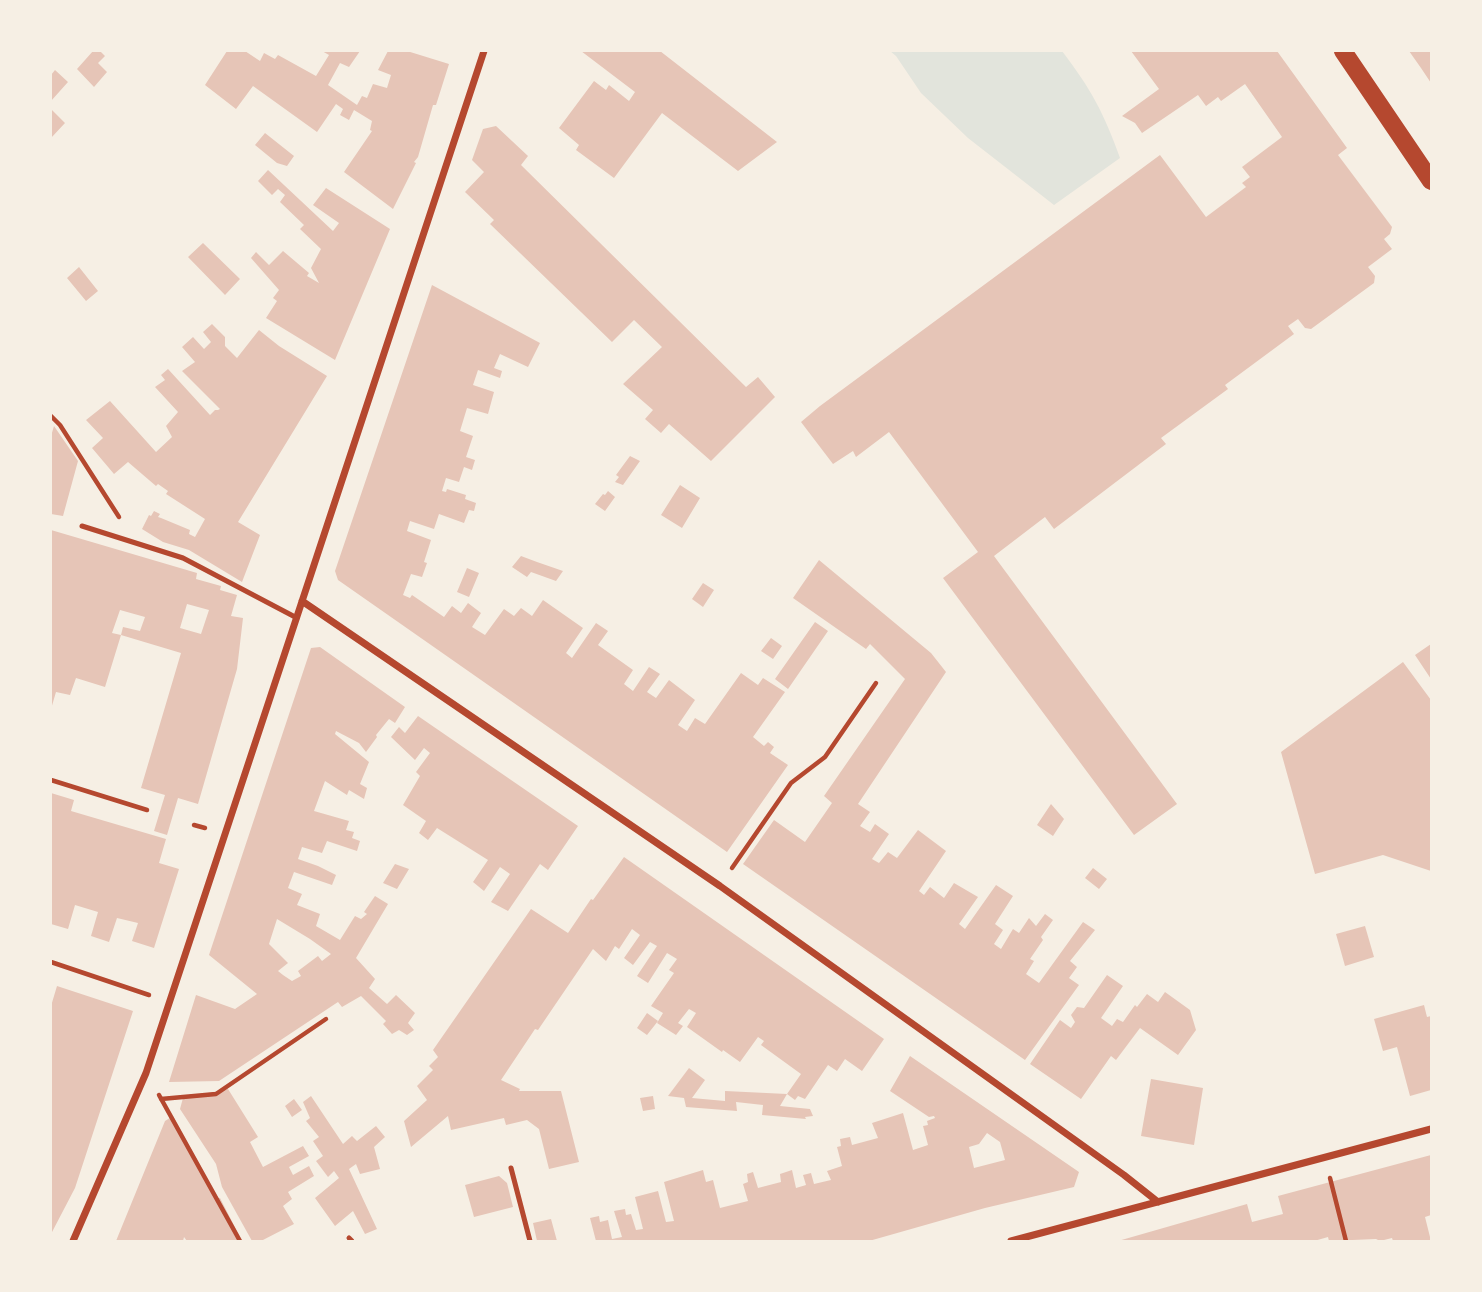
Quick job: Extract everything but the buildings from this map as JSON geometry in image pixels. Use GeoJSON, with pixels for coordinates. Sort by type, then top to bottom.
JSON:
{"type":"FeatureCollection","features":[{"type":"Feature","properties":{"kind":"main road"},"geometry":{"type":"LineString","coordinates":[[1343,51],[1423,163],[1431,181]]}},
{"type":"Feature","properties":{"kind":"street"},"geometry":{"type":"LineString","coordinates":[[73,1241],[146,1073],[484,51]]}},
{"type":"Feature","properties":{"kind":"street"},"geometry":{"type":"LineString","coordinates":[[302,601],[720,886],[1158,1202]]}},
{"type":"Feature","properties":{"kind":"street"},"geometry":{"type":"LineString","coordinates":[[1011,1241],[1431,1129]]}},
{"type":"Feature","properties":{"kind":"lane"},"geometry":{"type":"LineString","coordinates":[[82,526],[183,558],[297,618]]}},
{"type":"Feature","properties":{"kind":"lane"},"geometry":{"type":"LineString","coordinates":[[510,1168],[530,1241]]}},
{"type":"Feature","properties":{"kind":"path"},"geometry":{"type":"LineString","coordinates":[[51,416],[60,425],[137,544]]}},
{"type":"Feature","properties":{"kind":"path"},"geometry":{"type":"LineString","coordinates":[[720,886],[791,783],[825,757],[876,683]]}},
{"type":"Feature","properties":{"kind":"path"},"geometry":{"type":"LineString","coordinates":[[51,780],[147,810]]}},
{"type":"Feature","properties":{"kind":"path"},"geometry":{"type":"LineString","coordinates":[[51,962],[170,1002]]}},
{"type":"Feature","properties":{"kind":"path"},"geometry":{"type":"LineString","coordinates":[[161,1099],[216,1094],[326,1018]]}},
{"type":"Feature","properties":{"kind":"path"},"geometry":{"type":"LineString","coordinates":[[146,1073],[240,1241]]}},
{"type":"Feature","properties":{"kind":"path"},"geometry":{"type":"LineString","coordinates":[[1325,1157],[1346,1241]]}},
{"type":"Feature","properties":{"kind":"shaded area"},"geometry":{"type":"Polygon","coordinates":[[[890,51],[1062,51],[1096,102],[1120,158],[1054,205],[968,138],[921,93],[890,51]]]}}]}
